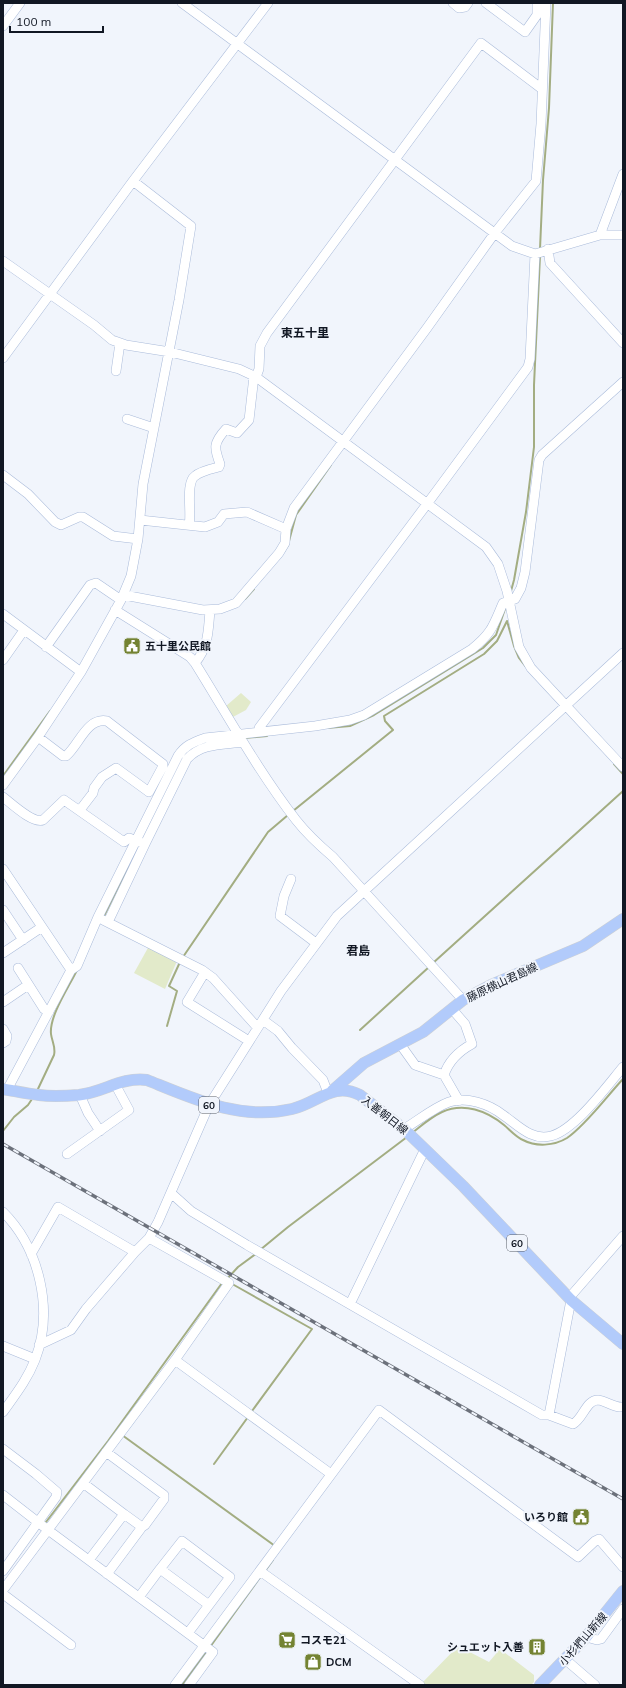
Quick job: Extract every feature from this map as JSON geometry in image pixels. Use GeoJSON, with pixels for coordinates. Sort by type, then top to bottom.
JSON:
{"type":"FeatureCollection","features":[{"type":"Feature","properties":{"kind":"main road","name":"藤原横山君島線"},"geometry":{"type":"LineString","coordinates":[[328,1093],[337,1088],[364,1063],[423,1032],[463,1000],[490,985],[583,946],[623,919]]}},
{"type":"Feature","properties":{"kind":"main road","name":"入善朝日線"},"geometry":{"type":"LineString","coordinates":[[5,1090],[41,1096],[80,1095],[128,1080],[147,1080],[209,1105],[221,1108],[266,1113],[298,1108],[337,1090],[352,1091],[360,1095],[415,1139],[463,1186],[570,1299],[623,1344]]}},
{"type":"Feature","properties":{"kind":"main road","name":"小杉椚山新線"},"geometry":{"type":"LineString","coordinates":[[540,1685],[586,1638],[623,1590]]}},
{"type":"Feature","properties":{"kind":"street"},"geometry":{"type":"LineString","coordinates":[[3,26],[20,3]]}},
{"type":"Feature","properties":{"kind":"street"},"geometry":{"type":"LineString","coordinates":[[182,3],[395,158],[494,234],[512,246],[535,254],[548,249],[600,236],[623,235]]}},
{"type":"Feature","properties":{"kind":"street"},"geometry":{"type":"LineString","coordinates":[[3,358],[133,181],[268,3]]}},
{"type":"Feature","properties":{"kind":"street"},"geometry":{"type":"LineString","coordinates":[[453,3],[459,8],[465,7],[468,3]]}},
{"type":"Feature","properties":{"kind":"street"},"geometry":{"type":"LineString","coordinates":[[486,3],[525,32],[537,15],[537,3]]}},
{"type":"Feature","properties":{"kind":"street"},"geometry":{"type":"LineString","coordinates":[[46,647],[90,585],[96,583],[122,597],[210,611],[236,603],[248,591],[279,553],[285,543],[286,529],[294,508],[342,441],[427,328],[494,234],[536,181],[541,124],[546,3]]}},
{"type":"Feature","properties":{"kind":"street"},"geometry":{"type":"LineString","coordinates":[[189,525],[191,518],[190,485],[192,478],[196,475],[219,467],[220,464],[215,451],[215,444],[226,429],[237,433],[249,420],[255,376],[259,369],[260,346],[267,333],[481,43],[542,88]]}},
{"type":"Feature","properties":{"kind":"street"},"geometry":{"type":"LineString","coordinates":[[600,236],[623,174]]}},
{"type":"Feature","properties":{"kind":"street"},"geometry":{"type":"LineString","coordinates":[[3,785],[38,737],[81,672],[122,597],[131,576],[138,539],[143,484],[170,352],[191,226],[133,181]]}},
{"type":"Feature","properties":{"kind":"street"},"geometry":{"type":"LineString","coordinates":[[548,249],[550,263],[623,343]]}},
{"type":"Feature","properties":{"kind":"street"},"geometry":{"type":"LineString","coordinates":[[259,731],[259,728],[528,367],[530,359],[535,254]]}},
{"type":"Feature","properties":{"kind":"street"},"geometry":{"type":"LineString","coordinates":[[3,261],[94,325],[112,340],[120,343],[170,352],[239,369],[255,376],[486,547],[498,564],[509,602],[519,647],[531,668],[623,768]]}},
{"type":"Feature","properties":{"kind":"street"},"geometry":{"type":"LineString","coordinates":[[116,372],[120,343]]}},
{"type":"Feature","properties":{"kind":"street"},"geometry":{"type":"LineString","coordinates":[[108,922],[141,842],[183,748],[193,742],[205,738],[238,733],[315,726],[364,716],[486,638],[503,603],[514,599],[521,588],[525,572],[539,460],[542,455],[623,382]]}},
{"type":"Feature","properties":{"kind":"street"},"geometry":{"type":"LineString","coordinates":[[127,419],[154,428]]}},
{"type":"Feature","properties":{"kind":"street"},"geometry":{"type":"LineString","coordinates":[[3,475],[28,494],[55,522],[61,525],[79,517],[83,517],[113,536],[138,539]]}},
{"type":"Feature","properties":{"kind":"street"},"geometry":{"type":"LineString","coordinates":[[140,520],[206,527],[218,522],[224,514],[247,512],[286,529]]}},
{"type":"Feature","properties":{"kind":"street"},"geometry":{"type":"LineString","coordinates":[[115,610],[190,657],[196,663],[243,742],[296,821],[333,857],[362,891],[463,1000]]}},
{"type":"Feature","properties":{"kind":"street"},"geometry":{"type":"LineString","coordinates":[[196,663],[207,644],[210,611]]}},
{"type":"Feature","properties":{"kind":"street"},"geometry":{"type":"LineString","coordinates":[[3,614],[81,672]]}},
{"type":"Feature","properties":{"kind":"street"},"geometry":{"type":"LineString","coordinates":[[3,660],[24,630]]}},
{"type":"Feature","properties":{"kind":"street"},"geometry":{"type":"LineString","coordinates":[[39,1345],[71,1330],[86,1309],[149,1238],[158,1222],[209,1105],[248,1041],[281,991],[337,916],[362,891],[623,653]]}},
{"type":"Feature","properties":{"kind":"street"},"geometry":{"type":"LineString","coordinates":[[38,737],[63,756],[66,756],[91,724],[101,720],[107,721],[163,764],[149,792],[116,768],[113,769],[102,777],[94,788],[93,793],[80,810]]}},
{"type":"Feature","properties":{"kind":"street"},"geometry":{"type":"LineString","coordinates":[[5,1090],[71,970],[76,966],[98,917],[188,759],[193,752],[200,748],[243,742]]}},
{"type":"Feature","properties":{"kind":"street"},"geometry":{"type":"LineString","coordinates":[[3,797],[36,821],[43,820],[64,800],[124,842],[129,838],[141,842]]}},
{"type":"Feature","properties":{"kind":"street"},"geometry":{"type":"LineString","coordinates":[[3,869],[71,970]]}},
{"type":"Feature","properties":{"kind":"street"},"geometry":{"type":"LineString","coordinates":[[291,879],[284,896],[280,916],[316,943]]}},
{"type":"Feature","properties":{"kind":"street"},"geometry":{"type":"LineString","coordinates":[[3,910],[23,940]]}},
{"type":"Feature","properties":{"kind":"street"},"geometry":{"type":"LineString","coordinates":[[98,917],[205,972],[213,978],[260,1023],[278,1030],[292,1048],[323,1080],[328,1093]]}},
{"type":"Feature","properties":{"kind":"street"},"geometry":{"type":"LineString","coordinates":[[3,953],[42,927]]}},
{"type":"Feature","properties":{"kind":"street"},"geometry":{"type":"LineString","coordinates":[[18,968],[44,1009],[48,1012]]}},
{"type":"Feature","properties":{"kind":"street"},"geometry":{"type":"LineString","coordinates":[[205,972],[187,1002],[248,1041]]}},
{"type":"Feature","properties":{"kind":"street"},"geometry":{"type":"LineString","coordinates":[[3,1002],[28,985]]}},
{"type":"Feature","properties":{"kind":"street"},"geometry":{"type":"LineString","coordinates":[[444,1075],[447,1066],[459,1051],[472,1044],[465,1024],[452,1009]]}},
{"type":"Feature","properties":{"kind":"street"},"geometry":{"type":"LineString","coordinates":[[3,1029],[7,1036],[6,1041],[3,1043]]}},
{"type":"Feature","properties":{"kind":"street"},"geometry":{"type":"LineString","coordinates":[[400,1044],[415,1066],[444,1075],[459,1101]]}},
{"type":"Feature","properties":{"kind":"street"},"geometry":{"type":"LineString","coordinates":[[404,1129],[450,1102],[467,1100],[479,1102],[502,1114],[526,1133],[535,1136],[551,1136],[576,1121],[623,1067]]}},
{"type":"Feature","properties":{"kind":"street"},"geometry":{"type":"LineString","coordinates":[[67,1154],[129,1110],[115,1084]]}},
{"type":"Feature","properties":{"kind":"street"},"geometry":{"type":"LineString","coordinates":[[80,1095],[88,1113],[100,1131]]}},
{"type":"Feature","properties":{"kind":"street"},"geometry":{"type":"LineString","coordinates":[[350,1304],[425,1149]]}},
{"type":"Feature","properties":{"kind":"street"},"geometry":{"type":"LineString","coordinates":[[171,1193],[191,1211],[247,1245],[542,1415],[549,1415],[574,1424],[579,1422],[590,1404],[597,1400],[620,1408],[623,1407]]}},
{"type":"Feature","properties":{"kind":"street"},"geometry":{"type":"LineString","coordinates":[[31,1254],[58,1207],[135,1252]]}},
{"type":"Feature","properties":{"kind":"street"},"geometry":{"type":"LineString","coordinates":[[3,1212],[13,1223],[31,1254],[42,1291],[42,1323],[35,1360],[24,1382],[3,1412]]}},
{"type":"Feature","properties":{"kind":"street"},"geometry":{"type":"LineString","coordinates":[[549,1415],[570,1299],[623,1236]]}},
{"type":"Feature","properties":{"kind":"street"},"geometry":{"type":"LineString","coordinates":[[3,1590],[175,1360],[229,1283],[149,1238]]}},
{"type":"Feature","properties":{"kind":"street"},"geometry":{"type":"LineString","coordinates":[[3,1346],[35,1360]]}},
{"type":"Feature","properties":{"kind":"street"},"geometry":{"type":"LineString","coordinates":[[175,1360],[331,1474]]}},
{"type":"Feature","properties":{"kind":"street"},"geometry":{"type":"LineString","coordinates":[[175,1685],[379,1410],[578,1557],[599,1539],[623,1567]]}},
{"type":"Feature","properties":{"kind":"street"},"geometry":{"type":"LineString","coordinates":[[3,1449],[57,1492],[56,1497],[3,1571]]}},
{"type":"Feature","properties":{"kind":"street"},"geometry":{"type":"LineString","coordinates":[[106,1452],[164,1495],[164,1499],[146,1525],[142,1526],[107,1574]]}},
{"type":"Feature","properties":{"kind":"street"},"geometry":{"type":"LineString","coordinates":[[83,1483],[142,1526]]}},
{"type":"Feature","properties":{"kind":"street"},"geometry":{"type":"LineString","coordinates":[[3,1495],[213,1652],[189,1685]]}},
{"type":"Feature","properties":{"kind":"street"},"geometry":{"type":"LineString","coordinates":[[89,1560],[124,1514]]}},
{"type":"Feature","properties":{"kind":"street"},"geometry":{"type":"LineString","coordinates":[[139,1597],[182,1541],[230,1577],[188,1633]]}},
{"type":"Feature","properties":{"kind":"street"},"geometry":{"type":"LineString","coordinates":[[160,1569],[209,1604]]}},
{"type":"Feature","properties":{"kind":"street"},"geometry":{"type":"LineString","coordinates":[[260,1571],[420,1685]]}},
{"type":"Feature","properties":{"kind":"street"},"geometry":{"type":"LineString","coordinates":[[3,1594],[70,1645]]}},
{"type":"Feature","properties":{"kind":"street"},"geometry":{"type":"LineString","coordinates":[[586,1638],[597,1640],[601,1639],[623,1609]]}},
{"type":"Feature","properties":{"kind":"street"},"geometry":{"type":"LineString","coordinates":[[566,1660],[595,1685]]}},
{"type":"Feature","properties":{"kind":"green space"},"geometry":{"type":"Polygon","coordinates":[[[241,693],[251,702],[246,710],[231,718],[226,706],[241,693]]]}},
{"type":"Feature","properties":{"kind":"green space"},"geometry":{"type":"Polygon","coordinates":[[[149,946],[177,961],[165,989],[134,973],[149,946]]]}},
{"type":"Feature","properties":{"kind":"green space"},"geometry":{"type":"Polygon","coordinates":[[[458,1646],[489,1662],[500,1649],[534,1675],[534,1682],[531,1685],[424,1685],[422,1683],[458,1646]]]}},
{"type":"Feature","properties":{"kind":"waterway"},"geometry":{"type":"LineString","coordinates":[[540,249],[543,180],[549,108],[553,3]]}},
{"type":"Feature","properties":{"kind":"waterway"},"geometry":{"type":"LineString","coordinates":[[511,591],[526,512],[534,447],[534,385],[540,256]]}},
{"type":"Feature","properties":{"kind":"waterway"},"geometry":{"type":"LineString","coordinates":[[289,541],[296,515],[331,465]]}},
{"type":"Feature","properties":{"kind":"waterway"},"geometry":{"type":"LineString","coordinates":[[283,553],[288,545]]}},
{"type":"Feature","properties":{"kind":"waterway"},"geometry":{"type":"LineString","coordinates":[[245,599],[254,589]]}},
{"type":"Feature","properties":{"kind":"waterway"},"geometry":{"type":"LineString","coordinates":[[327,728],[350,726],[374,715],[483,648],[496,635],[505,609]]}},
{"type":"Feature","properties":{"kind":"waterway"},"geometry":{"type":"LineString","coordinates":[[293,811],[393,730],[385,721],[384,716],[484,654],[497,641],[507,621],[514,646],[519,658],[526,667]]}},
{"type":"Feature","properties":{"kind":"waterway"},"geometry":{"type":"LineString","coordinates":[[3,776],[50,711]]}},
{"type":"Feature","properties":{"kind":"waterway"},"geometry":{"type":"LineString","coordinates":[[244,738],[267,736]]}},
{"type":"Feature","properties":{"kind":"waterway"},"geometry":{"type":"LineString","coordinates":[[614,764],[623,774]]}},
{"type":"Feature","properties":{"kind":"waterway"},"geometry":{"type":"LineString","coordinates":[[168,785],[173,777]]}},
{"type":"Feature","properties":{"kind":"waterway"},"geometry":{"type":"LineString","coordinates":[[433,963],[623,791]]}},
{"type":"Feature","properties":{"kind":"waterway"},"geometry":{"type":"LineString","coordinates":[[142,839],[155,813]]}},
{"type":"Feature","properties":{"kind":"waterway"},"geometry":{"type":"LineString","coordinates":[[183,957],[268,832],[288,815]]}},
{"type":"Feature","properties":{"kind":"waterway"},"geometry":{"type":"LineString","coordinates":[[103,918],[139,845]]}},
{"type":"Feature","properties":{"kind":"waterway"},"geometry":{"type":"LineString","coordinates":[[167,1026],[177,991],[169,986],[180,962]]}},
{"type":"Feature","properties":{"kind":"waterway"},"geometry":{"type":"LineString","coordinates":[[360,1030],[429,967]]}},
{"type":"Feature","properties":{"kind":"waterway"},"geometry":{"type":"LineString","coordinates":[[37,1091],[54,1055],[51,1034],[53,1019],[56,1010],[77,970]]}},
{"type":"Feature","properties":{"kind":"waterway"},"geometry":{"type":"LineString","coordinates":[[412,1133],[442,1112],[450,1109],[467,1108],[483,1112],[497,1120],[520,1139],[539,1145],[556,1143],[567,1138],[582,1126],[623,1079]]}},
{"type":"Feature","properties":{"kind":"waterway"},"geometry":{"type":"LineString","coordinates":[[3,1131],[14,1117],[28,1105],[32,1099]]}},
{"type":"Feature","properties":{"kind":"waterway"},"geometry":{"type":"LineString","coordinates":[[260,1250],[407,1137]]}},
{"type":"Feature","properties":{"kind":"waterway"},"geometry":{"type":"LineString","coordinates":[[227,1279],[238,1267],[257,1253]]}},
{"type":"Feature","properties":{"kind":"waterway"},"geometry":{"type":"LineString","coordinates":[[46,1522],[108,1441],[222,1283]]}},
{"type":"Feature","properties":{"kind":"waterway"},"geometry":{"type":"LineString","coordinates":[[234,1285],[312,1329],[252,1411]]}},
{"type":"Feature","properties":{"kind":"waterway"},"geometry":{"type":"LineString","coordinates":[[214,1464],[248,1417]]}},
{"type":"Feature","properties":{"kind":"waterway"},"geometry":{"type":"LineString","coordinates":[[122,1435],[275,1546]]}},
{"type":"Feature","properties":{"kind":"waterway"},"geometry":{"type":"LineString","coordinates":[[265,1571],[273,1560]]}},
{"type":"Feature","properties":{"kind":"waterway"},"geometry":{"type":"LineString","coordinates":[[210,1647],[261,1576]]}},
{"type":"Feature","properties":{"kind":"waterway"},"geometry":{"type":"LineString","coordinates":[[182,1685],[207,1651]]}},
{"type":"Feature","properties":{"kind":"railway"},"geometry":{"type":"LineString","coordinates":[[3,1144],[623,1499]]}},
{"type":"Feature","properties":{"kind":"place","name":"五十里公民館"},"geometry":{"type":"Point","coordinates":[132,646]}},
{"type":"Feature","properties":{"kind":"place","name":"いろり館"},"geometry":{"type":"Point","coordinates":[581,1517]}},
{"type":"Feature","properties":{"kind":"place","name":"コスモ21"},"geometry":{"type":"Point","coordinates":[287,1640]}},
{"type":"Feature","properties":{"kind":"place","name":"シュエット入善"},"geometry":{"type":"Point","coordinates":[537,1647]}},
{"type":"Feature","properties":{"kind":"place","name":"DCM"},"geometry":{"type":"Point","coordinates":[313,1662]}},
{"type":"Feature","properties":{"kind":"district","name":"東五十里"},"geometry":{"type":"Point","coordinates":[305,333]}},
{"type":"Feature","properties":{"kind":"district","name":"君島"},"geometry":{"type":"Point","coordinates":[358,951]}}]}
